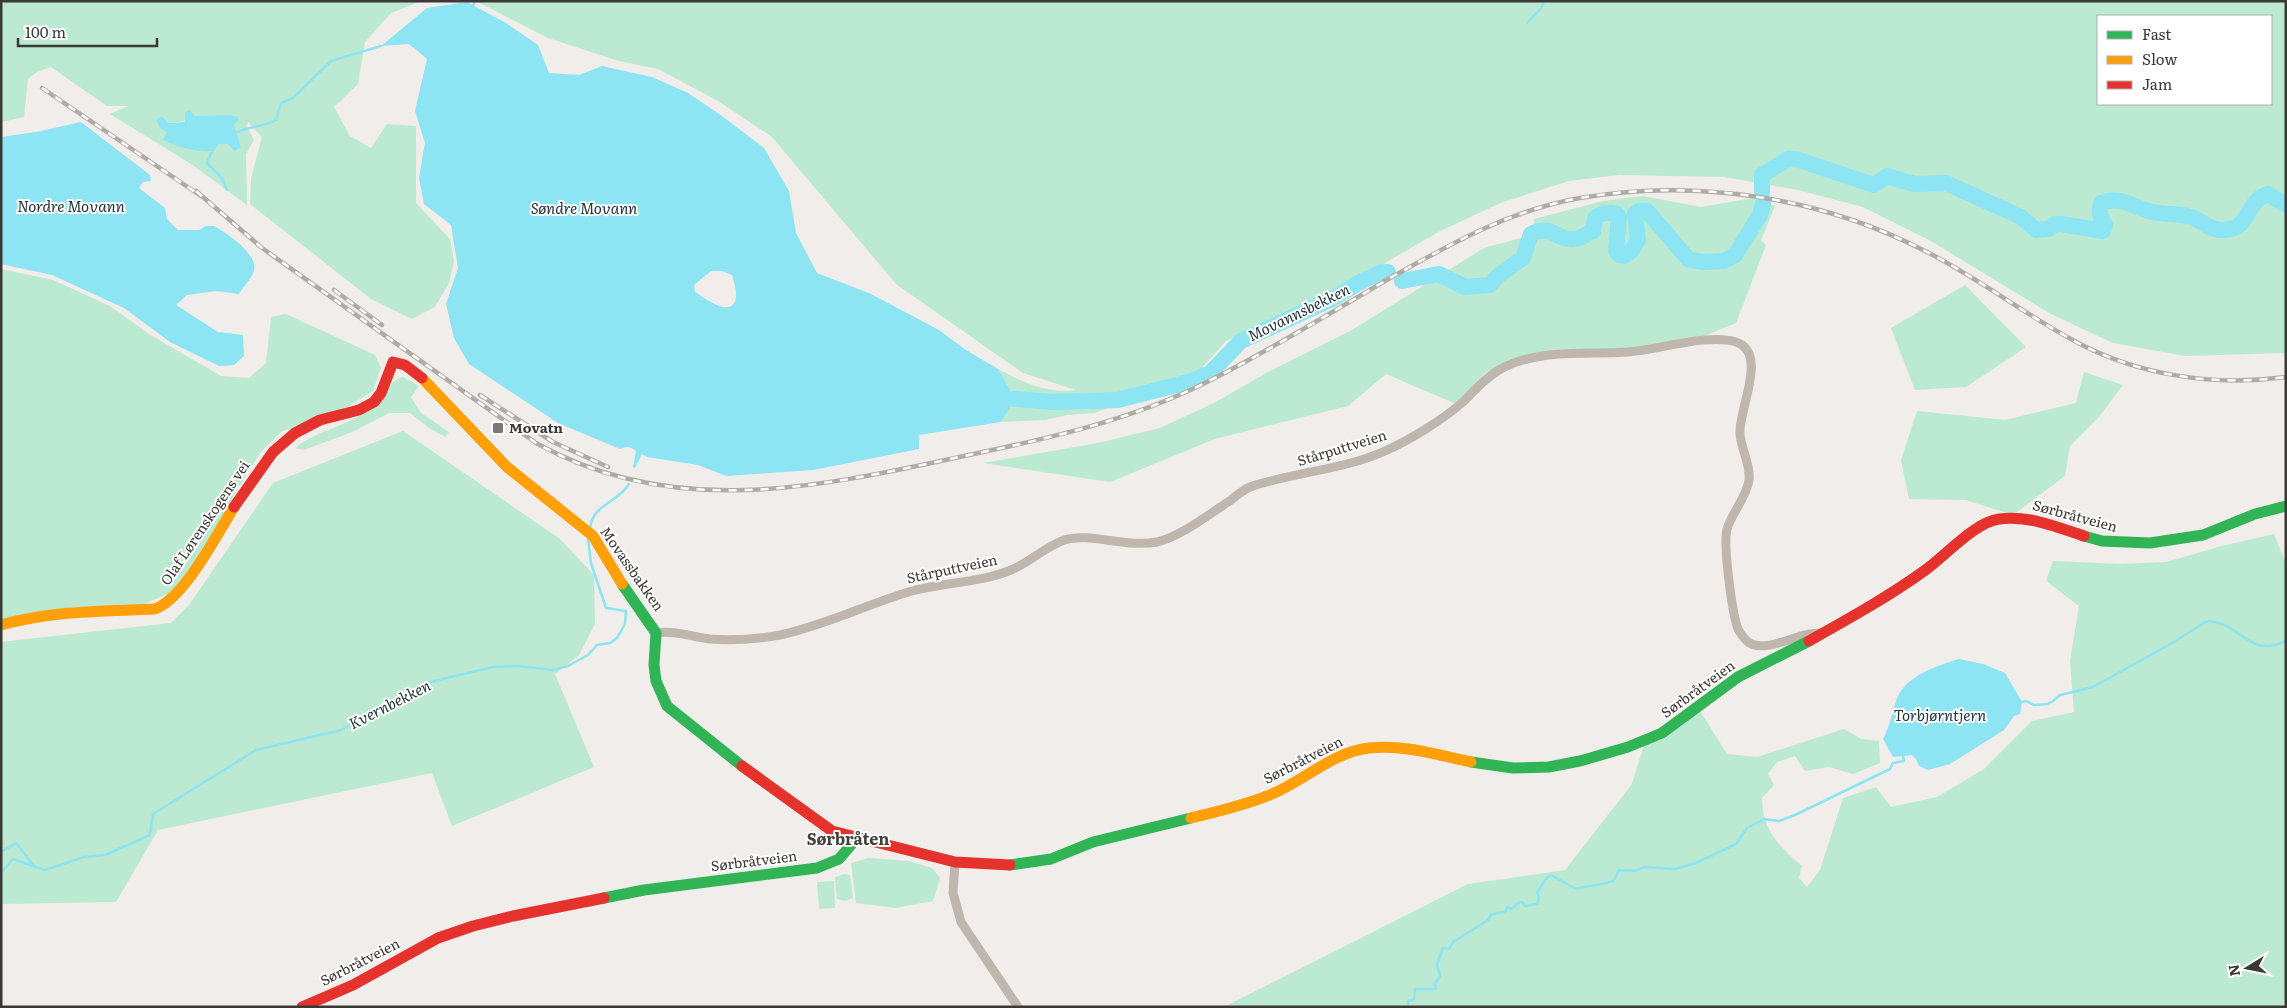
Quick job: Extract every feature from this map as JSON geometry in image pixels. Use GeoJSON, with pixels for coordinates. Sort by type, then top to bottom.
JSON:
{"type":"FeatureCollection","features":[{"type":"Feature","properties":{"kind":"street","name":"Stårputtveien"},"geometry":{"type":"LineString","coordinates":[[656,633],[672,631],[722,640],[781,634],[846,616],[871,604],[919,589],[975,580],[1010,570],[1023,564],[1042,550],[1069,539],[1083,538],[1123,543],[1156,542],[1170,537],[1208,515],[1250,487],[1349,463],[1387,451],[1447,414],[1482,383],[1509,366],[1562,353],[1629,352],[1720,340],[1740,344],[1749,352],[1752,361],[1750,381],[1740,427],[1749,480],[1726,536],[1729,577],[1738,629],[1748,642],[1761,646],[1807,633],[1822,633]]}},
{"type":"Feature","properties":{"kind":"street","name":"Movassbakken"},"geometry":{"type":"LineString","coordinates":[[394,362],[405,365],[427,382],[508,467],[590,534],[630,596],[651,622],[656,633],[654,665],[656,681],[667,706],[694,730],[818,823],[832,831],[857,838]]}},
{"type":"Feature","properties":{"kind":"street","name":"Olaf Lørenskogens vei"},"geometry":{"type":"LineString","coordinates":[[1,625],[39,616],[146,610],[165,604],[180,591],[242,495],[273,452],[295,434],[320,420],[359,410],[374,402],[381,393],[394,362]]}},
{"type":"Feature","properties":{"kind":"street","name":"Sørbråtveien"},"geometry":{"type":"LineString","coordinates":[[302,1007],[353,985],[438,938],[462,929],[513,916],[644,890],[817,868],[839,859],[857,838],[955,862],[1010,865],[1033,863],[1051,859],[1093,842],[1246,804],[1274,793],[1348,752],[1360,749],[1403,748],[1480,764],[1512,768],[1549,766],[1580,761],[1650,739],[1684,718],[1738,677],[1855,616],[1912,580],[1973,531],[1997,519],[2026,518],[2087,538],[2108,542],[2150,543],[2203,535],[2255,514],[2286,506]]}},
{"type":"Feature","properties":{"kind":"street"},"geometry":{"type":"LineString","coordinates":[[955,862],[953,893],[961,922],[1018,1007]]}},
{"type":"Feature","properties":{"kind":"green space"},"geometry":{"type":"Polygon","coordinates":[[[1,1],[421,1],[391,13],[365,42],[358,84],[334,107],[350,136],[371,148],[387,124],[416,126],[416,203],[450,239],[454,261],[449,283],[435,307],[412,319],[371,299],[250,204],[251,178],[262,137],[248,122],[247,127],[254,140],[246,154],[247,205],[191,164],[110,114],[128,106],[107,106],[51,67],[37,72],[28,79],[24,117],[1,122],[1,1]],[[162,116],[157,120],[168,132],[219,144],[228,144],[234,151],[241,148],[234,124],[226,117],[168,123],[162,116]]]}},
{"type":"Feature","properties":{"kind":"green space"},"geometry":{"type":"Polygon","coordinates":[[[476,1],[2286,1],[2286,353],[2185,356],[2113,343],[2051,314],[1929,240],[1863,207],[1798,190],[1724,177],[1619,175],[1569,181],[1503,202],[1440,231],[1347,285],[1226,341],[1200,370],[1154,391],[1139,392],[1152,393],[1094,413],[1067,415],[1046,420],[1001,422],[1014,399],[998,369],[1045,389],[1076,390],[1023,373],[896,284],[772,137],[718,101],[658,69],[619,61],[548,38],[476,1]]]}},
{"type":"Feature","properties":{"kind":"green space"},"geometry":{"type":"Polygon","coordinates":[[[1643,196],[1701,207],[1753,198],[1775,206],[1761,240],[1766,245],[1736,323],[1704,336],[1633,349],[1505,363],[1484,374],[1456,404],[1386,374],[1348,406],[1215,439],[1110,482],[983,463],[1098,443],[1160,428],[1214,403],[1268,372],[1352,330],[1484,248],[1535,234],[1534,219],[1603,201],[1643,196]]]}},
{"type":"Feature","properties":{"kind":"green space"},"geometry":{"type":"Polygon","coordinates":[[[1,269],[53,280],[110,306],[149,334],[221,376],[249,378],[266,363],[271,317],[286,314],[375,355],[381,368],[373,391],[349,406],[281,432],[260,453],[237,490],[204,551],[187,574],[168,594],[144,604],[1,621],[1,269]]]}},
{"type":"Feature","properties":{"kind":"green space"},"geometry":{"type":"Polygon","coordinates":[[[1965,285],[2026,347],[1966,387],[1915,390],[1891,328],[1965,285]]]}},
{"type":"Feature","properties":{"kind":"green space"},"geometry":{"type":"Polygon","coordinates":[[[2084,372],[2123,385],[2098,418],[2070,446],[2065,476],[2013,515],[1966,500],[1909,499],[1901,460],[1917,411],[2005,420],[2076,403],[2084,372]]]}},
{"type":"Feature","properties":{"kind":"green space"},"geometry":{"type":"Polygon","coordinates":[[[403,377],[419,386],[411,397],[421,413],[449,432],[445,437],[429,428],[410,413],[389,413],[352,432],[304,450],[295,448],[312,437],[350,421],[367,411],[393,382],[403,377]]]}},
{"type":"Feature","properties":{"kind":"green space"},"geometry":{"type":"Polygon","coordinates":[[[403,431],[560,539],[594,575],[595,624],[579,655],[555,674],[594,767],[452,826],[432,773],[158,830],[116,902],[1,904],[1,642],[171,623],[189,605],[273,483],[403,431]]]}},
{"type":"Feature","properties":{"kind":"green space"},"geometry":{"type":"Polygon","coordinates":[[[2274,534],[2286,563],[2286,1007],[1224,1007],[1468,884],[1565,870],[1632,784],[1646,738],[1695,703],[1727,754],[1757,757],[1844,729],[1861,739],[1879,741],[1880,763],[1853,774],[1829,767],[1805,771],[1795,756],[1777,762],[1768,774],[1774,785],[1762,798],[1765,819],[1779,844],[1802,866],[1799,878],[1807,887],[1820,870],[1843,798],[1876,787],[1891,807],[1937,797],[1984,769],[2032,721],[2074,712],[2070,661],[2079,606],[2046,581],[2053,561],[2120,564],[2166,562],[2274,534]]]}},
{"type":"Feature","properties":{"kind":"green space"},"geometry":{"type":"Polygon","coordinates":[[[868,858],[909,861],[932,868],[940,878],[933,901],[896,908],[856,903],[851,863],[868,858]]]}},
{"type":"Feature","properties":{"kind":"green space"},"geometry":{"type":"Polygon","coordinates":[[[845,874],[850,875],[853,898],[846,901],[837,899],[835,877],[845,874]]]}},
{"type":"Feature","properties":{"kind":"green space"},"geometry":{"type":"Polygon","coordinates":[[[834,881],[835,908],[819,909],[817,882],[834,881]]]}},
{"type":"Feature","properties":{"kind":"water","name":"Søndre Movann"},"geometry":{"type":"Polygon","coordinates":[[[467,2],[506,23],[538,45],[549,73],[579,75],[602,66],[652,77],[688,93],[722,116],[764,148],[789,191],[796,233],[817,273],[871,294],[939,330],[966,350],[998,369],[1015,399],[1001,422],[919,435],[919,449],[813,470],[726,476],[698,465],[647,457],[642,454],[635,468],[633,467],[636,451],[634,449],[625,447],[620,449],[558,423],[469,364],[454,338],[446,304],[458,268],[451,225],[424,204],[419,178],[425,143],[415,111],[427,59],[409,44],[381,46],[427,8],[467,2]],[[711,271],[694,285],[695,292],[716,305],[729,307],[735,301],[735,284],[732,275],[722,271],[711,271]]]}},
{"type":"Feature","properties":{"kind":"water"},"geometry":{"type":"Polygon","coordinates":[[[190,110],[194,116],[230,115],[238,117],[239,120],[234,124],[241,148],[234,151],[228,144],[219,144],[213,151],[200,151],[163,140],[167,132],[160,128],[156,120],[162,116],[168,123],[185,122],[185,112],[190,110]]]}},
{"type":"Feature","properties":{"kind":"water","name":"Nordre Movann"},"geometry":{"type":"Polygon","coordinates":[[[81,122],[150,175],[151,181],[143,182],[139,188],[165,208],[167,219],[178,230],[199,230],[206,226],[214,226],[241,245],[252,258],[254,271],[239,294],[216,291],[187,295],[176,305],[218,332],[243,335],[244,356],[234,365],[219,366],[170,342],[124,308],[52,275],[1,264],[1,137],[36,132],[81,122]]]}},
{"type":"Feature","properties":{"kind":"water","name":"Torbjørntjern"},"geometry":{"type":"Polygon","coordinates":[[[1959,659],[1983,664],[2005,673],[2022,702],[2020,714],[2014,716],[2004,730],[1950,764],[1928,770],[1919,766],[1912,755],[1893,757],[1883,739],[1897,698],[1902,690],[1915,677],[1924,672],[1959,659]]]}},
{"type":"Feature","properties":{"kind":"waterway"},"geometry":{"type":"LineString","coordinates":[[473,6],[475,1]]}},
{"type":"Feature","properties":{"kind":"waterway"},"geometry":{"type":"LineString","coordinates":[[1527,23],[1542,7],[1544,1]]}},
{"type":"Feature","properties":{"kind":"waterway"},"geometry":{"type":"LineString","coordinates":[[233,134],[276,120],[281,103],[293,98],[331,61],[381,46]]}},
{"type":"Feature","properties":{"kind":"waterway"},"geometry":{"type":"LineString","coordinates":[[213,149],[207,163],[222,178],[227,190]]}},
{"type":"Feature","properties":{"kind":"waterway","name":"Movannsbekken"},"geometry":{"type":"LineString","coordinates":[[1762,192],[1762,175],[1788,159],[1799,160],[1874,185],[1887,176],[1914,184],[1946,183],[2021,217],[2036,230],[2048,229],[2055,224],[2061,224],[2103,231],[2105,225],[2100,215],[2101,203],[2115,200],[2158,213],[2186,216],[2219,230],[2239,225],[2255,202],[2268,194],[2286,205]]}},
{"type":"Feature","properties":{"kind":"waterway","name":"Movannsbekken"},"geometry":{"type":"LineString","coordinates":[[1593,231],[1597,216],[1606,213],[1617,214],[1619,217],[1616,251],[1619,255],[1624,256],[1632,250],[1638,240],[1635,214],[1639,211],[1647,211],[1689,260],[1705,262],[1724,261],[1735,255],[1760,215],[1763,203]]}},
{"type":"Feature","properties":{"kind":"waterway","name":"Movannsbekken"},"geometry":{"type":"LineString","coordinates":[[1402,281],[1439,274],[1465,287],[1490,285],[1499,275],[1523,258],[1531,234],[1544,230],[1563,238],[1574,239],[1593,231]]}},
{"type":"Feature","properties":{"kind":"waterway","name":"Movannsbekken"},"geometry":{"type":"LineString","coordinates":[[1015,399],[1053,402],[1118,400],[1192,381],[1210,373],[1241,341],[1334,298],[1360,282],[1382,272],[1388,272]]}},
{"type":"Feature","properties":{"kind":"waterway","name":"Kvernbekken"},"geometry":{"type":"LineString","coordinates":[[590,529],[595,514],[619,496],[629,484]]}},
{"type":"Feature","properties":{"kind":"waterway","name":"Kvernbekken"},"geometry":{"type":"LineString","coordinates":[[1,873],[13,859],[45,870],[84,857],[105,855],[150,835],[153,814],[256,750],[341,730],[430,682],[493,667],[518,666],[553,670],[568,666],[588,655],[597,645],[610,643],[617,638],[625,624],[626,611],[606,608],[591,563],[588,539]]}},
{"type":"Feature","properties":{"kind":"waterway"},"geometry":{"type":"LineString","coordinates":[[2022,702],[2026,701],[2034,705],[2047,704],[2060,695],[2093,687],[2174,642],[2207,621],[2222,624],[2258,645],[2275,645],[2286,641]]}},
{"type":"Feature","properties":{"kind":"waterway"},"geometry":{"type":"LineString","coordinates":[[1408,1007],[1408,1001],[1414,999],[1415,989],[1436,989],[1435,984],[1440,976],[1437,964],[1443,948],[1449,949],[1453,942],[1488,920],[1491,915],[1506,911],[1507,907],[1512,909],[1522,902],[1525,906],[1537,904],[1539,897],[1537,892],[1551,875],[1576,889],[1613,881],[1619,870],[1634,871],[1645,867],[1674,869],[1696,863],[1736,844],[1747,828],[1764,819],[1779,821],[1795,815],[1890,769],[1893,763],[1904,761],[1903,756]]}},
{"type":"Feature","properties":{"kind":"waterway"},"geometry":{"type":"LineString","coordinates":[[1,852],[16,843],[35,867]]}},
{"type":"Feature","properties":{"kind":"railway"},"geometry":{"type":"LineString","coordinates":[[42,88],[201,196]]}},
{"type":"Feature","properties":{"kind":"railway"},"geometry":{"type":"LineString","coordinates":[[196,191],[262,248],[536,443],[588,467],[641,482],[694,489],[747,490],[801,486],[855,478],[1026,443],[1117,418],[1176,396],[1229,371],[1414,264],[1483,229],[1506,219],[1555,203],[1624,192],[1668,190],[1713,192],[1801,205],[1844,217],[1885,232],[1925,251],[1962,271],[2069,338],[2094,351],[2120,361],[2174,375],[2202,379],[2258,380],[2286,377]]}},
{"type":"Feature","properties":{"kind":"railway"},"geometry":{"type":"LineString","coordinates":[[334,290],[382,325]]}},
{"type":"Feature","properties":{"kind":"railway"},"geometry":{"type":"LineString","coordinates":[[480,395],[553,442],[608,467]]}},
{"type":"Feature","properties":{"kind":"traffic: fast"},"geometry":{"type":"LineString","coordinates":[[2084,536],[2102,541],[2150,543],[2203,535],[2255,514],[2286,506]]}},
{"type":"Feature","properties":{"kind":"traffic: fast"},"geometry":{"type":"LineString","coordinates":[[622,584],[656,633],[654,665],[656,681],[667,706],[742,766]]}},
{"type":"Feature","properties":{"kind":"traffic: fast"},"geometry":{"type":"LineString","coordinates":[[1471,762],[1513,768],[1549,767],[1580,761],[1628,747],[1662,733],[1738,677],[1809,641]]}},
{"type":"Feature","properties":{"kind":"traffic: fast"},"geometry":{"type":"LineString","coordinates":[[1010,865],[1051,859],[1093,842],[1191,818]]}},
{"type":"Feature","properties":{"kind":"traffic: fast"},"geometry":{"type":"LineString","coordinates":[[604,898],[644,890],[817,868],[839,859],[857,838]]}},
{"type":"Feature","properties":{"kind":"traffic: slow"},"geometry":{"type":"LineString","coordinates":[[422,378],[507,467],[593,536],[622,584]]}},
{"type":"Feature","properties":{"kind":"traffic: slow"},"geometry":{"type":"LineString","coordinates":[[1,625],[58,614],[155,609],[166,602],[188,579],[209,549],[234,507]]}},
{"type":"Feature","properties":{"kind":"traffic: slow"},"geometry":{"type":"LineString","coordinates":[[1191,818],[1262,798],[1343,755],[1369,748],[1382,747],[1420,751],[1471,762]]}},
{"type":"Feature","properties":{"kind":"traffic: jam"},"geometry":{"type":"LineString","coordinates":[[234,507],[273,452],[295,433],[320,420],[359,410],[374,402],[381,393],[393,362],[405,365],[422,378]]}},
{"type":"Feature","properties":{"kind":"traffic: jam"},"geometry":{"type":"LineString","coordinates":[[1809,641],[1868,608],[1910,581],[1970,533],[1990,522],[2010,518],[2032,520],[2084,536]]}},
{"type":"Feature","properties":{"kind":"traffic: jam"},"geometry":{"type":"LineString","coordinates":[[742,766],[832,831],[955,862],[1010,865]]}},
{"type":"Feature","properties":{"kind":"traffic: jam"},"geometry":{"type":"LineString","coordinates":[[302,1007],[353,985],[438,938],[473,926],[513,916],[604,898]]}},
{"type":"Feature","properties":{"kind":"place","name":"Movatn"},"geometry":{"type":"Point","coordinates":[498,428]}},
{"type":"Feature","properties":{"kind":"district","name":"Sørbråten"},"geometry":{"type":"Point","coordinates":[848,839]}}]}
